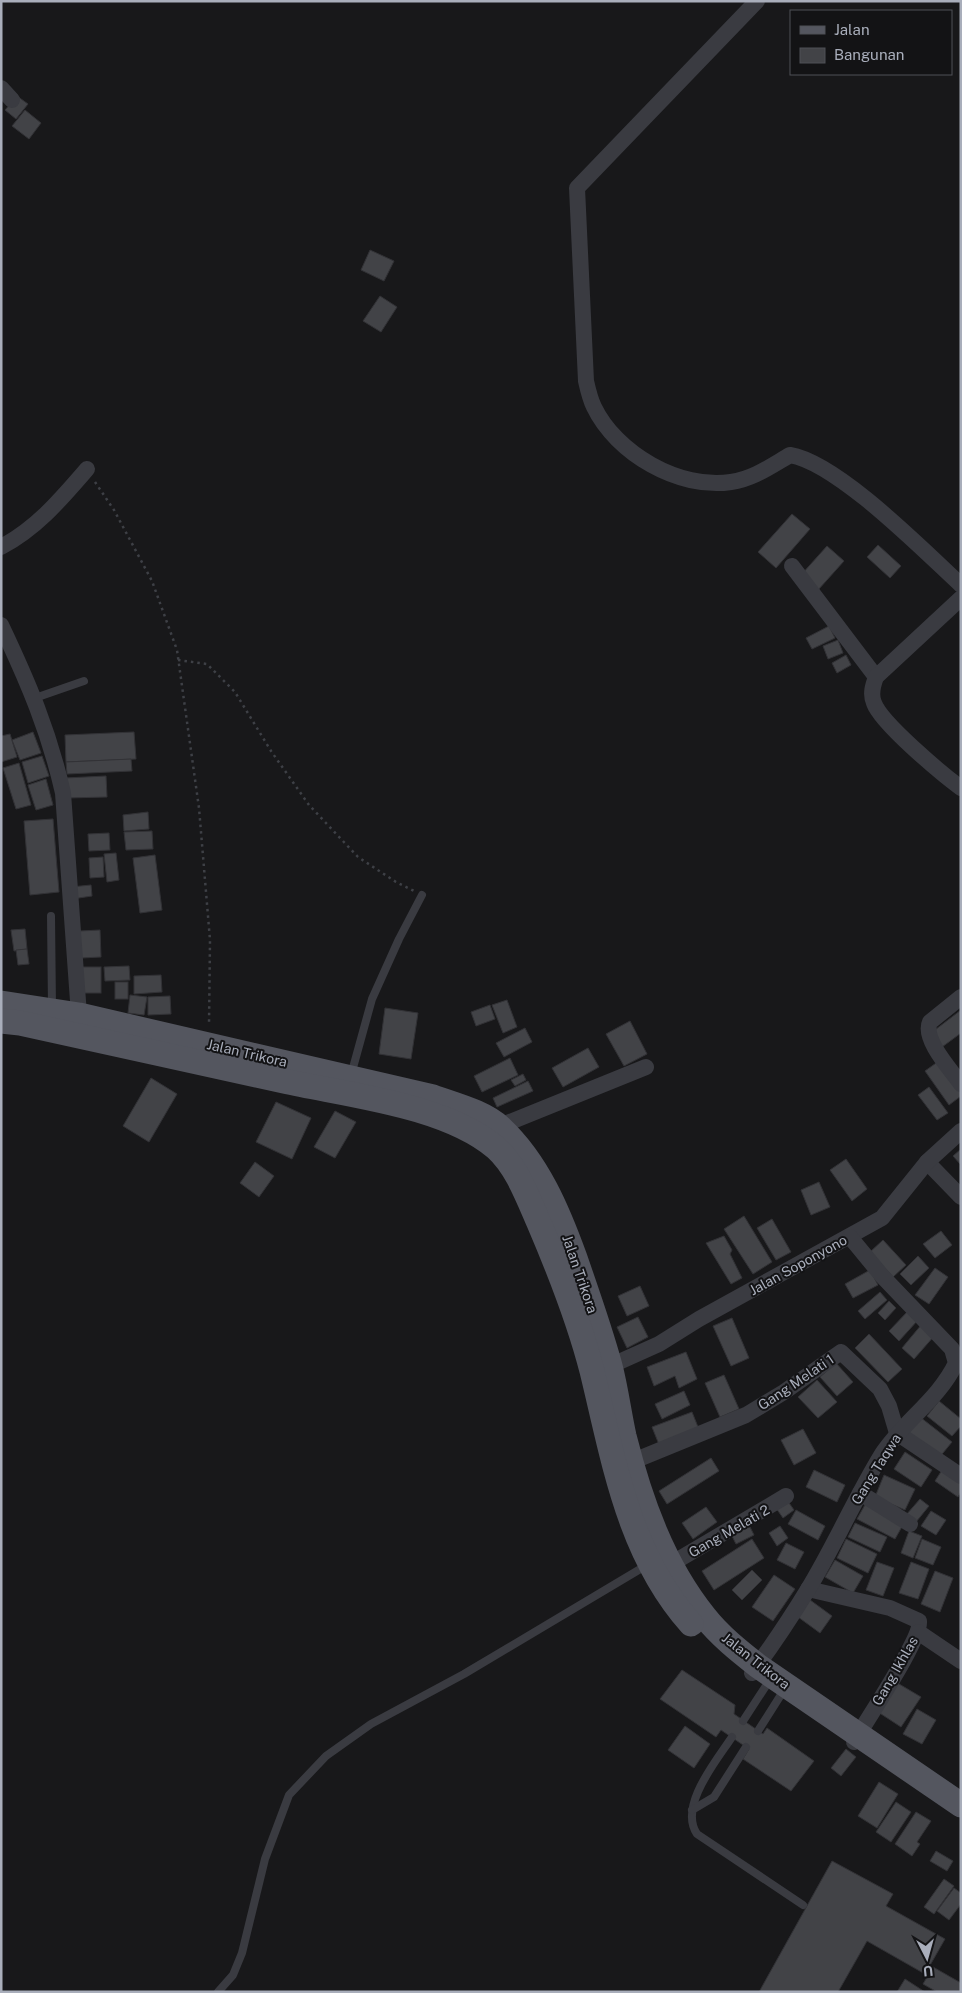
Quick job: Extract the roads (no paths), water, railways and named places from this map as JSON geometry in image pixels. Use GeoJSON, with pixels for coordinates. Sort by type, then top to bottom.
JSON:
{"type":"FeatureCollection","features":[{"type":"Feature","properties":{"kind":"main road","name":"Jalan Trikora"},"geometry":{"type":"LineString","coordinates":[[1,1003],[79,1015],[209,1044],[284,1071],[456,1124],[497,1149],[512,1167],[525,1191],[560,1271],[574,1308],[628,1514],[660,1564],[688,1594],[726,1641],[770,1680],[961,1805]]}},
{"type":"Feature","properties":{"kind":"main road","name":"Jalan Trikora"},"geometry":{"type":"LineString","coordinates":[[1,1021],[284,1071],[350,1077],[433,1097],[474,1112],[500,1126],[529,1159],[549,1195],[572,1250],[610,1366],[632,1462],[652,1524],[660,1564]]}},
{"type":"Feature","properties":{"kind":"main road","name":"Jalan Trikora"},"geometry":{"type":"LineString","coordinates":[[856,1738],[961,1814]]}},
{"type":"Feature","properties":{"kind":"street"},"geometry":{"type":"LineString","coordinates":[[757,1],[577,188],[586,381],[593,406],[605,426],[621,442],[642,459],[675,476],[702,481],[730,482],[751,477],[790,455],[804,460],[843,483],[882,512],[961,585]]}},
{"type":"Feature","properties":{"kind":"street"},"geometry":{"type":"LineString","coordinates":[[1,547],[16,539],[48,514],[87,469]]}},
{"type":"Feature","properties":{"kind":"street"},"geometry":{"type":"LineString","coordinates":[[792,566],[876,677]]}},
{"type":"Feature","properties":{"kind":"street"},"geometry":{"type":"LineString","coordinates":[[961,598],[876,677],[872,688],[873,702],[891,726],[961,788]]}},
{"type":"Feature","properties":{"kind":"street"},"geometry":{"type":"LineString","coordinates":[[1,625],[35,698],[55,757],[63,792],[79,1015]]}},
{"type":"Feature","properties":{"kind":"street"},"geometry":{"type":"LineString","coordinates":[[961,997],[930,1022],[928,1028],[929,1036],[935,1048],[961,1084]]}},
{"type":"Feature","properties":{"kind":"street"},"geometry":{"type":"LineString","coordinates":[[500,1126],[646,1067]]}},
{"type":"Feature","properties":{"kind":"street","name":"Jalan Soponyono"},"geometry":{"type":"LineString","coordinates":[[610,1366],[659,1344],[699,1319],[882,1218],[927,1162],[961,1131]]}},
{"type":"Feature","properties":{"kind":"street"},"geometry":{"type":"LineString","coordinates":[[927,1162],[961,1197]]}},
{"type":"Feature","properties":{"kind":"street","name":"Gang Taqwa"},"geometry":{"type":"LineString","coordinates":[[770,1680],[808,1590],[860,1493],[897,1433],[928,1403],[948,1378],[956,1363],[952,1349],[883,1277],[850,1237]]}},
{"type":"Feature","properties":{"kind":"street","name":"Gang Melati 1"},"geometry":{"type":"LineString","coordinates":[[632,1462],[746,1415],[784,1392],[841,1352],[880,1389],[890,1406],[897,1433]]}},
{"type":"Feature","properties":{"kind":"street"},"geometry":{"type":"LineString","coordinates":[[897,1433],[961,1476]]}},
{"type":"Feature","properties":{"kind":"street"},"geometry":{"type":"LineString","coordinates":[[860,1493],[910,1524]]}},
{"type":"Feature","properties":{"kind":"street","name":"Gang Melati 2"},"geometry":{"type":"LineString","coordinates":[[660,1564],[786,1496]]}},
{"type":"Feature","properties":{"kind":"street","name":"Gang Ikhlas"},"geometry":{"type":"LineString","coordinates":[[808,1590],[890,1608],[914,1617],[920,1626],[856,1738]]}},
{"type":"Feature","properties":{"kind":"street"},"geometry":{"type":"LineString","coordinates":[[918,1632],[961,1661]]}},
{"type":"Feature","properties":{"kind":"lane"},"geometry":{"type":"LineString","coordinates":[[35,698],[84,680]]}},
{"type":"Feature","properties":{"kind":"lane"},"geometry":{"type":"LineString","coordinates":[[350,1077],[372,999],[399,939],[422,895]]}},
{"type":"Feature","properties":{"kind":"lane"},"geometry":{"type":"LineString","coordinates":[[51,916],[52,1010]]}},
{"type":"Feature","properties":{"kind":"lane"},"geometry":{"type":"LineString","coordinates":[[218,1992],[233,1975],[242,1953],[265,1859],[289,1795],[326,1756],[371,1724],[660,1564]]}},
{"type":"Feature","properties":{"kind":"lane"},"geometry":{"type":"LineString","coordinates":[[743,1720],[770,1680]]}},
{"type":"Feature","properties":{"kind":"lane"},"geometry":{"type":"LineString","coordinates":[[758,1730],[770,1680]]}},
{"type":"Feature","properties":{"kind":"lane"},"geometry":{"type":"LineString","coordinates":[[732,1737],[699,1787],[692,1810],[691,1823],[697,1834],[803,1905]]}},
{"type":"Feature","properties":{"kind":"lane"},"geometry":{"type":"LineString","coordinates":[[692,1810],[714,1797],[746,1747]]}}]}
